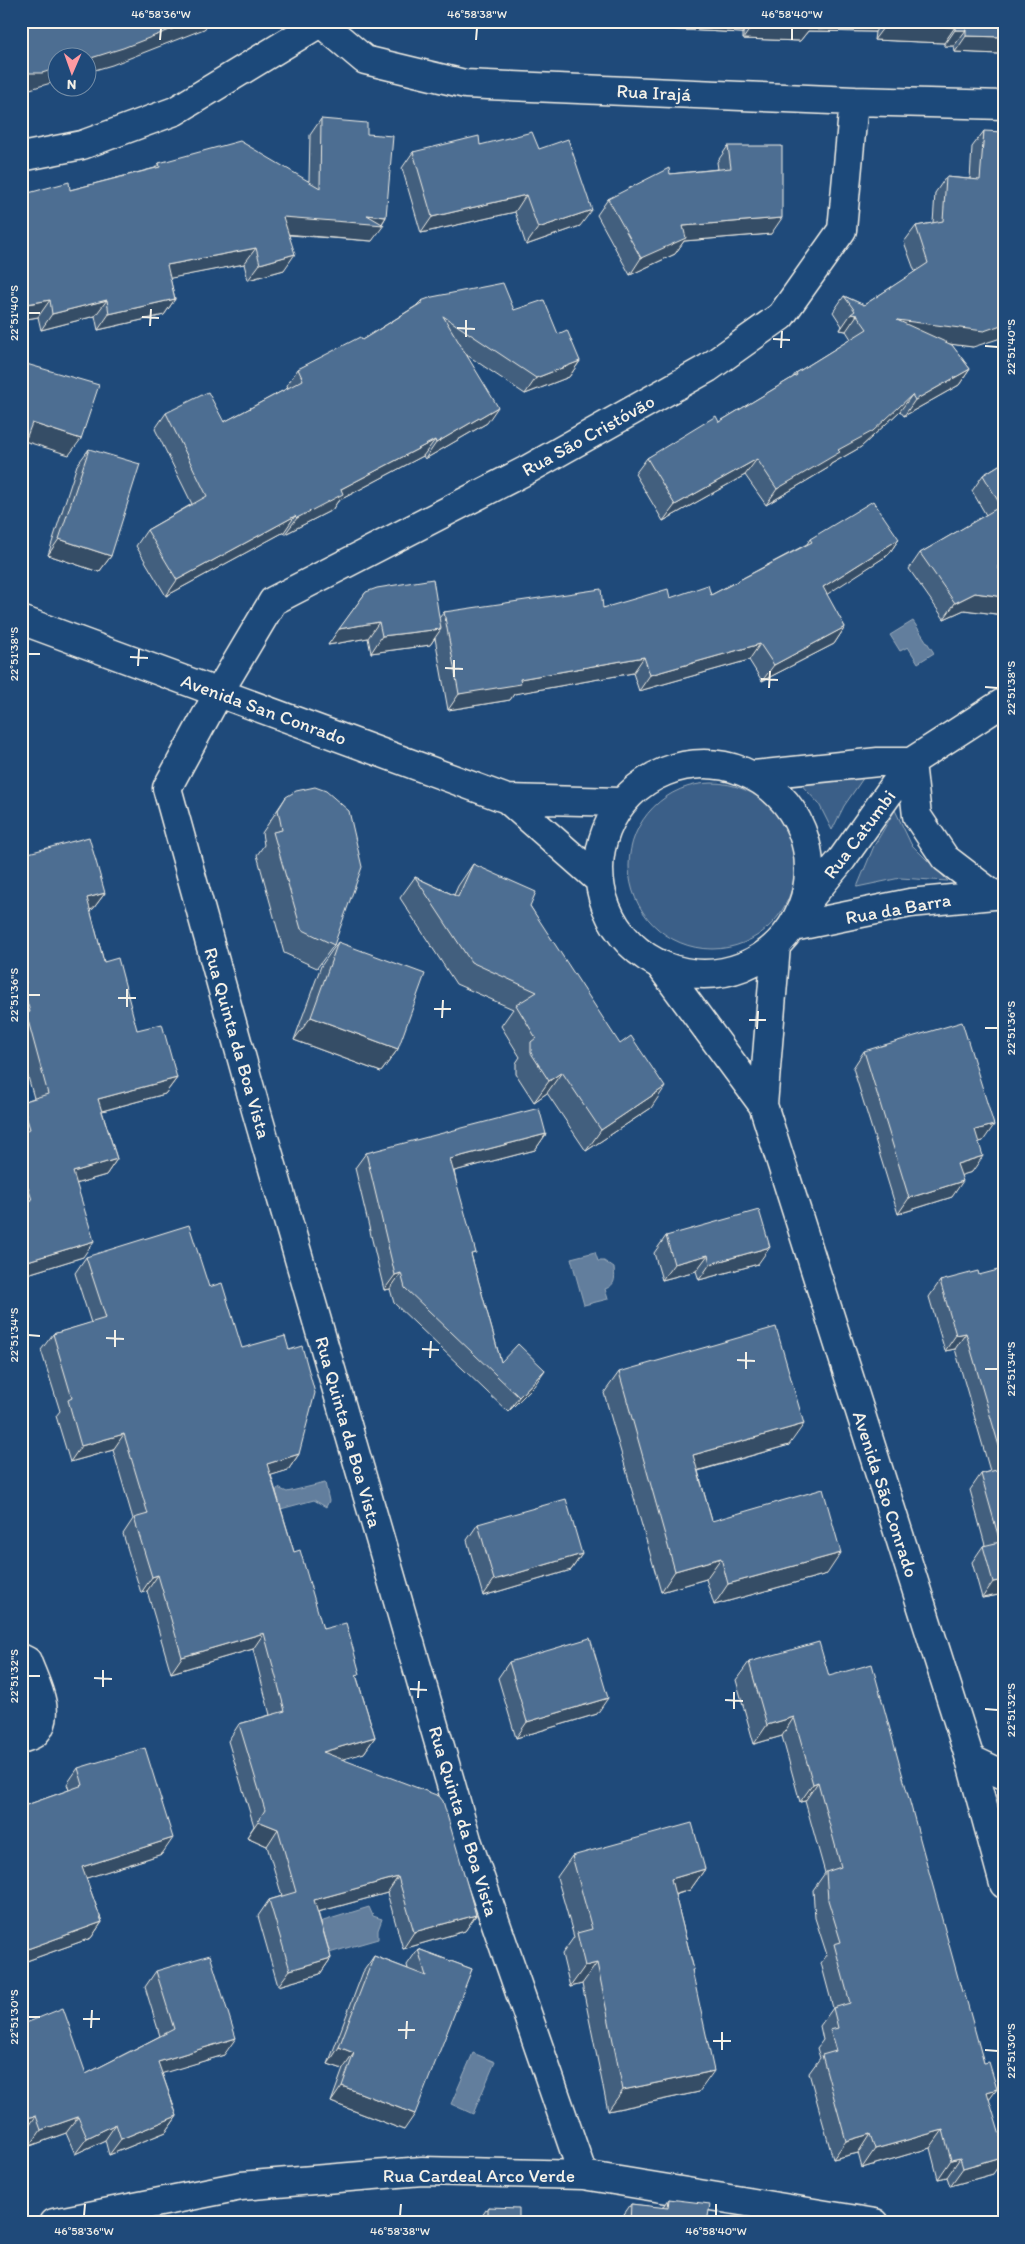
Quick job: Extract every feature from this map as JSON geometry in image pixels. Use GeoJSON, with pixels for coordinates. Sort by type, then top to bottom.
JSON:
{"type":"FeatureCollection","features":[{"type":"Feature","properties":{"kind":"street","name":"Rua Irajá"},"geometry":{"type":"LineString","coordinates":[[322,22],[365,60],[465,84],[854,102],[1004,106]]}},
{"type":"Feature","properties":{"kind":"street"},"geometry":{"type":"LineString","coordinates":[[21,157],[82,145],[174,112],[322,22]]}},
{"type":"Feature","properties":{"kind":"street","name":"Rua São Cristóvão"},"geometry":{"type":"LineString","coordinates":[[219,692],[273,601],[525,471],[691,378],[781,316],[842,230],[854,102]]}},
{"type":"Feature","properties":{"kind":"street","name":"Avenida San Conrado"},"geometry":{"type":"LineString","coordinates":[[21,620],[507,799],[620,802]]}},
{"type":"Feature","properties":{"kind":"street","name":"Rua Quinta da Boa Vista"},"geometry":{"type":"LineString","coordinates":[[219,692],[167,788],[256,1110],[467,1840],[583,2175]]}},
{"type":"Feature","properties":{"kind":"street","name":"Rua Catumbi"},"geometry":{"type":"LineString","coordinates":[[791,926],[842,859],[911,762],[1004,702]]}},
{"type":"Feature","properties":{"kind":"street","name":"Rua Catumbi"},"geometry":{"type":"LineString","coordinates":[[754,775],[878,762],[911,762]]}},
{"type":"Feature","properties":{"kind":"street","name":"Rua Catumbi"},"geometry":{"type":"LineString","coordinates":[[911,762],[917,816],[945,858],[998,894]]}},
{"type":"Feature","properties":{"kind":"street"},"geometry":{"type":"LineString","coordinates":[[754,775],[724,765],[692,764],[661,772],[634,789],[620,802],[601,845],[598,879],[609,914],[630,944],[659,964],[689,974],[720,973],[750,964],[791,926]]}},
{"type":"Feature","properties":{"kind":"street","name":"Avenida São Conrado"},"geometry":{"type":"LineString","coordinates":[[754,775],[778,793],[797,816],[808,845],[810,875],[791,926],[763,1105]]}},
{"type":"Feature","properties":{"kind":"street","name":"Avenida San Conrado"},"geometry":{"type":"LineString","coordinates":[[507,799],[598,879]]}},
{"type":"Feature","properties":{"kind":"street","name":"Rua da Barra"},"geometry":{"type":"LineString","coordinates":[[791,926],[910,903],[998,894]]}},
{"type":"Feature","properties":{"kind":"street","name":"Avenida São Conrado"},"geometry":{"type":"LineString","coordinates":[[659,964],[763,1105],[970,1758],[1004,1884]]}},
{"type":"Feature","properties":{"kind":"street"},"geometry":{"type":"LineString","coordinates":[[21,1658],[27,1661],[42,1705],[43,1720],[35,1733],[21,1739]]}},
{"type":"Feature","properties":{"kind":"street"},"geometry":{"type":"LineString","coordinates":[[970,1758],[1004,1775]]}},
{"type":"Feature","properties":{"kind":"street","name":"Rua Cardeal Arco Verde"},"geometry":{"type":"LineString","coordinates":[[54,2223],[241,2186],[422,2171],[583,2175],[875,2223]]}},
{"type":"Feature","properties":{"kind":"shaded area"},"geometry":{"type":"Polygon","coordinates":[[[913,621],[934,653],[918,663],[908,647],[900,651],[890,635],[913,621]]]}},
{"type":"Feature","properties":{"kind":"shaded area"},"geometry":{"type":"Polygon","coordinates":[[[866,774],[844,806],[832,830],[819,804],[797,780],[831,781],[866,774]]]}},
{"type":"Feature","properties":{"kind":"shaded area"},"geometry":{"type":"Polygon","coordinates":[[[712,783],[736,787],[751,793],[776,814],[785,827],[791,842],[795,866],[791,890],[785,905],[764,930],[751,939],[736,945],[712,949],[688,945],[673,939],[648,918],[639,905],[633,890],[629,866],[633,842],[639,827],[660,802],[673,793],[688,787],[712,783]]]}},
{"type":"Feature","properties":{"kind":"shaded area"},"geometry":{"type":"Polygon","coordinates":[[[895,810],[911,844],[948,881],[900,878],[857,887],[874,846],[895,810]]]}},
{"type":"Feature","properties":{"kind":"shaded area"},"geometry":{"type":"Polygon","coordinates":[[[595,1252],[598,1261],[604,1261],[614,1268],[614,1281],[605,1289],[608,1299],[584,1305],[571,1258],[595,1252]]]}},
{"type":"Feature","properties":{"kind":"shaded area"},"geometry":{"type":"Polygon","coordinates":[[[325,1483],[329,1501],[326,1507],[314,1500],[277,1510],[273,1496],[278,1488],[287,1492],[325,1483]]]}},
{"type":"Feature","properties":{"kind":"shaded area"},"geometry":{"type":"Polygon","coordinates":[[[369,1907],[373,1916],[382,1919],[378,1930],[378,1939],[329,1953],[320,1922],[369,1907]]]}},
{"type":"Feature","properties":{"kind":"shaded area"},"geometry":{"type":"Polygon","coordinates":[[[473,2053],[495,2062],[473,2114],[451,2104],[473,2053]]]}},
{"type":"Feature","properties":{"kind":"building"},"geometry":{"type":"Polygon","coordinates":[[[21,21],[193,21],[98,56],[98,48],[48,48],[48,71],[21,73],[21,21]]]}},
{"type":"Feature","properties":{"kind":"building"},"geometry":{"type":"Polygon","coordinates":[[[754,21],[811,21],[811,25],[754,23],[754,21]]]}},
{"type":"Feature","properties":{"kind":"building"},"geometry":{"type":"Polygon","coordinates":[[[886,21],[1004,21],[1004,37],[966,36],[966,30],[955,30],[955,27],[886,24],[886,21]]]}},
{"type":"Feature","properties":{"kind":"building"},"geometry":{"type":"Polygon","coordinates":[[[321,119],[367,123],[367,134],[393,136],[386,217],[367,215],[384,225],[283,217],[295,254],[260,264],[256,248],[167,265],[175,299],[109,314],[107,300],[52,314],[50,300],[21,305],[21,195],[69,182],[70,190],[160,167],[159,163],[240,141],[320,188],[321,119]]]}},
{"type":"Feature","properties":{"kind":"building"},"geometry":{"type":"Polygon","coordinates":[[[984,131],[1004,132],[1004,324],[984,331],[897,320],[952,345],[970,369],[915,400],[912,395],[873,431],[838,450],[840,452],[777,489],[757,459],[675,505],[647,458],[716,416],[719,422],[797,375],[796,373],[867,329],[857,315],[851,314],[855,311],[844,296],[864,305],[928,263],[916,226],[943,221],[946,177],[980,180],[984,131]]]}},
{"type":"Feature","properties":{"kind":"building"},"geometry":{"type":"Polygon","coordinates":[[[532,132],[539,149],[568,139],[592,210],[538,228],[526,195],[432,217],[413,152],[479,136],[480,145],[532,132]]]}},
{"type":"Feature","properties":{"kind":"building"},"geometry":{"type":"Polygon","coordinates":[[[728,146],[782,146],[782,218],[683,226],[686,238],[641,258],[608,199],[669,168],[670,174],[731,168],[728,146]]]}},
{"type":"Feature","properties":{"kind":"building"},"geometry":{"type":"Polygon","coordinates":[[[503,283],[514,310],[544,300],[558,334],[567,330],[580,361],[536,378],[443,316],[498,407],[436,443],[435,440],[341,489],[343,494],[297,518],[295,516],[177,580],[147,530],[207,496],[166,413],[208,392],[224,422],[303,380],[298,369],[360,337],[362,340],[423,302],[421,301],[432,297],[503,283]]]}},
{"type":"Feature","properties":{"kind":"building"},"geometry":{"type":"Polygon","coordinates":[[[23,363],[99,385],[81,439],[32,423],[21,452],[21,368],[23,363]]]}},
{"type":"Feature","properties":{"kind":"building"},"geometry":{"type":"Polygon","coordinates":[[[89,449],[140,464],[111,556],[59,539],[89,449]]]}},
{"type":"Feature","properties":{"kind":"building"},"geometry":{"type":"Polygon","coordinates":[[[1004,462],[1004,564],[997,567],[1004,573],[1004,597],[975,593],[955,603],[920,553],[1001,506],[983,475],[1004,462]]]}},
{"type":"Feature","properties":{"kind":"building"},"geometry":{"type":"Polygon","coordinates":[[[873,501],[899,539],[823,587],[845,627],[774,665],[760,644],[650,675],[644,657],[520,679],[521,684],[459,694],[444,612],[601,589],[603,608],[668,589],[670,598],[708,585],[711,595],[812,542],[810,539],[873,501]]]}},
{"type":"Feature","properties":{"kind":"building"},"geometry":{"type":"Polygon","coordinates":[[[433,579],[441,629],[382,636],[379,622],[339,629],[366,592],[377,588],[433,579]]]}},
{"type":"Feature","properties":{"kind":"building"},"geometry":{"type":"Polygon","coordinates":[[[315,787],[326,791],[349,811],[362,867],[334,945],[301,929],[273,832],[282,830],[278,810],[286,797],[296,791],[315,787]]]}},
{"type":"Feature","properties":{"kind":"building"},"geometry":{"type":"Polygon","coordinates":[[[89,837],[105,893],[87,898],[104,962],[118,958],[137,1030],[162,1024],[177,1078],[98,1099],[117,1159],[73,1172],[94,1241],[21,1263],[21,1228],[24,1228],[21,1218],[21,1203],[32,1200],[21,1165],[21,1132],[30,1129],[22,1102],[48,1094],[26,1013],[30,1012],[22,984],[26,983],[21,966],[21,855],[89,837]]]}},
{"type":"Feature","properties":{"kind":"building"},"geometry":{"type":"Polygon","coordinates":[[[473,864],[536,892],[530,906],[620,1044],[631,1036],[665,1087],[601,1130],[562,1072],[549,1081],[531,1053],[531,1042],[536,1038],[516,1005],[537,992],[471,962],[415,877],[458,897],[473,864]]]}},
{"type":"Feature","properties":{"kind":"building"},"geometry":{"type":"Polygon","coordinates":[[[338,942],[425,974],[398,1049],[311,1017],[338,942]]]}},
{"type":"Feature","properties":{"kind":"building"},"geometry":{"type":"Polygon","coordinates":[[[962,1022],[994,1125],[975,1130],[983,1156],[957,1164],[963,1181],[909,1198],[864,1051],[962,1022]]]}},
{"type":"Feature","properties":{"kind":"building"},"geometry":{"type":"Polygon","coordinates":[[[539,1108],[546,1134],[450,1159],[476,1253],[471,1254],[501,1362],[518,1344],[545,1370],[519,1397],[405,1288],[401,1273],[395,1275],[366,1153],[539,1108]]]}},
{"type":"Feature","properties":{"kind":"building"},"geometry":{"type":"Polygon","coordinates":[[[759,1210],[770,1247],[710,1264],[708,1255],[674,1264],[666,1236],[759,1210]]]}},
{"type":"Feature","properties":{"kind":"building"},"geometry":{"type":"Polygon","coordinates":[[[189,1225],[209,1287],[222,1283],[242,1348],[285,1336],[289,1350],[302,1346],[315,1393],[299,1454],[267,1464],[294,1552],[300,1550],[323,1629],[346,1623],[360,1674],[356,1675],[375,1737],[323,1752],[439,1796],[443,1801],[476,1915],[414,1932],[398,1877],[314,1900],[331,1958],[290,1970],[269,1900],[296,1892],[278,1829],[258,1821],[265,1810],[239,1724],[285,1711],[264,1633],[182,1657],[158,1575],[152,1577],[134,1518],[148,1514],[124,1434],[81,1446],[68,1400],[72,1398],[53,1334],[106,1318],[86,1257],[189,1225]]]}},
{"type":"Feature","properties":{"kind":"building"},"geometry":{"type":"Polygon","coordinates":[[[998,1270],[1002,1281],[1004,1281],[1004,1463],[966,1333],[956,1335],[940,1281],[978,1271],[979,1275],[998,1270]]]}},
{"type":"Feature","properties":{"kind":"building"},"geometry":{"type":"Polygon","coordinates":[[[776,1327],[804,1424],[693,1455],[712,1521],[823,1489],[841,1553],[728,1584],[721,1558],[675,1571],[619,1372],[776,1327]]]}},
{"type":"Feature","properties":{"kind":"building"},"geometry":{"type":"Polygon","coordinates":[[[1004,1468],[1004,1580],[993,1582],[983,1546],[1000,1542],[981,1474],[1004,1468]]]}},
{"type":"Feature","properties":{"kind":"building"},"geometry":{"type":"Polygon","coordinates":[[[566,1499],[582,1554],[494,1580],[478,1524],[566,1499]]]}},
{"type":"Feature","properties":{"kind":"building"},"geometry":{"type":"Polygon","coordinates":[[[590,1638],[608,1698],[527,1722],[509,1662],[590,1638]]]}},
{"type":"Feature","properties":{"kind":"building"},"geometry":{"type":"Polygon","coordinates":[[[819,1642],[829,1676],[872,1664],[962,1992],[964,1991],[984,2063],[989,2062],[997,2089],[987,2092],[1004,2149],[1004,2156],[963,2168],[960,2158],[951,2160],[943,2130],[875,2149],[870,2134],[846,2141],[822,2055],[836,2051],[830,2030],[838,2028],[833,2008],[850,2003],[834,1944],[841,1942],[828,1900],[826,1872],[841,1867],[818,1782],[813,1784],[794,1717],[767,1725],[749,1662],[819,1642]]]}},
{"type":"Feature","properties":{"kind":"building"},"geometry":{"type":"Polygon","coordinates":[[[145,1748],[173,1838],[82,1867],[102,1922],[22,1951],[21,1807],[83,1785],[78,1768],[145,1748]]]}},
{"type":"Feature","properties":{"kind":"building"},"geometry":{"type":"Polygon","coordinates":[[[692,1823],[705,1869],[671,1879],[694,1970],[692,1970],[714,2071],[623,2090],[597,1963],[585,1966],[577,1933],[592,1929],[572,1856],[692,1823]]]}},
{"type":"Feature","properties":{"kind":"building"},"geometry":{"type":"Polygon","coordinates":[[[418,1949],[472,1969],[415,2114],[342,2086],[354,2053],[339,2047],[374,1956],[426,1976],[418,1949]]]}},
{"type":"Feature","properties":{"kind":"building"},"geometry":{"type":"Polygon","coordinates":[[[210,1955],[236,2038],[158,2062],[177,2116],[121,2139],[116,2124],[87,2138],[78,2117],[41,2130],[36,2116],[21,2119],[21,2082],[25,2085],[21,2074],[21,2025],[63,2008],[86,2074],[174,2029],[156,1971],[210,1955]]]}},
{"type":"Feature","properties":{"kind":"building"},"geometry":{"type":"Polygon","coordinates":[[[669,2199],[710,2204],[707,2223],[630,2223],[631,2204],[668,2208],[669,2199]]]}},
{"type":"Feature","properties":{"kind":"building"},"geometry":{"type":"Polygon","coordinates":[[[488,2207],[519,2208],[519,2219],[591,2223],[424,2223],[424,2219],[488,2219],[488,2207]]]}}]}
